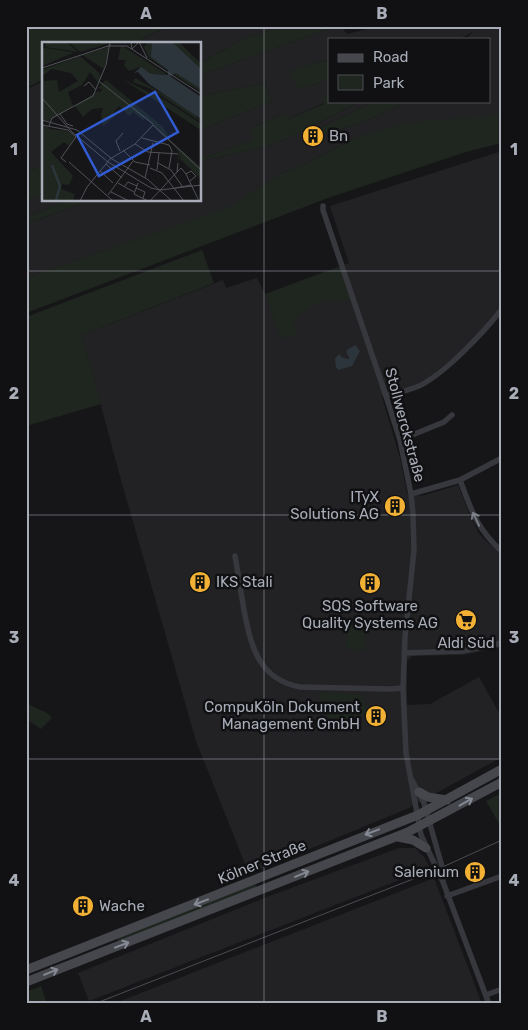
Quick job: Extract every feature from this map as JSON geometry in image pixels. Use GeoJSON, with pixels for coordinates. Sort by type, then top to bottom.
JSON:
{"type":"FeatureCollection","features":[{"type":"Feature","properties":{"kind":"main road","name":"Kölner Straße"},"geometry":{"type":"LineString","coordinates":[[26,970],[422,813],[502,769]]}},
{"type":"Feature","properties":{"kind":"main road","name":"Kölner Straße"},"geometry":{"type":"LineString","coordinates":[[26,982],[395,837],[429,822],[502,782]]}},
{"type":"Feature","properties":{"kind":"main road"},"geometry":{"type":"LineString","coordinates":[[419,792],[428,797],[447,800]]}},
{"type":"Feature","properties":{"kind":"main road"},"geometry":{"type":"LineString","coordinates":[[395,837],[413,840],[426,848]]}},
{"type":"Feature","properties":{"kind":"main road"},"geometry":{"type":"LineString","coordinates":[[268,875],[272,886]]}},
{"type":"Feature","properties":{"kind":"street","name":"Stollwerckstraße"},"geometry":{"type":"LineString","coordinates":[[323,206],[322,210],[400,440],[411,494],[414,514],[414,550],[404,653],[403,688],[406,752],[410,777],[422,813],[429,822],[443,870],[443,882]]}},
{"type":"Feature","properties":{"kind":"street"},"geometry":{"type":"LineString","coordinates":[[386,396],[422,384],[449,364],[501,312]]}},
{"type":"Feature","properties":{"kind":"street"},"geometry":{"type":"LineString","coordinates":[[400,440],[444,422],[452,415]]}},
{"type":"Feature","properties":{"kind":"street"},"geometry":{"type":"LineString","coordinates":[[411,494],[460,480],[502,458]]}},
{"type":"Feature","properties":{"kind":"street"},"geometry":{"type":"LineString","coordinates":[[460,480],[478,524],[489,540],[502,552]]}},
{"type":"Feature","properties":{"kind":"street"},"geometry":{"type":"LineString","coordinates":[[235,556],[251,642],[261,664],[271,673],[286,683],[300,687],[403,688]]}},
{"type":"Feature","properties":{"kind":"street"},"geometry":{"type":"LineString","coordinates":[[404,653],[462,651],[502,643]]}},
{"type":"Feature","properties":{"kind":"street","name":"Stollwerckstraße"},"geometry":{"type":"LineString","coordinates":[[410,777],[419,792],[422,813],[420,826],[426,848],[443,882]]}},
{"type":"Feature","properties":{"kind":"street"},"geometry":{"type":"LineString","coordinates":[[447,896],[502,876]]}},
{"type":"Feature","properties":{"kind":"street"},"geometry":{"type":"LineString","coordinates":[[443,882],[489,1004]]}},
{"type":"Feature","properties":{"kind":"street"},"geometry":{"type":"LineString","coordinates":[[486,995],[502,989]]}},
{"type":"Feature","properties":{"kind":"shaded area"},"geometry":{"type":"Polygon","coordinates":[[[170,26],[283,26],[245,38],[201,62],[201,42],[134,42],[170,26]]]}},
{"type":"Feature","properties":{"kind":"shaded area"},"geometry":{"type":"Polygon","coordinates":[[[337,26],[341,26],[347,34],[380,26],[502,26],[502,115],[359,136],[307,163],[282,173],[232,206],[26,278],[26,224],[88,201],[201,201],[201,161],[265,147],[291,137],[359,102],[373,102],[320,128],[323,136],[373,118],[407,102],[490,102],[490,38],[467,38],[473,32],[461,38],[328,38],[328,60],[311,64],[309,87],[328,78],[328,96],[323,98],[324,103],[288,119],[285,113],[249,129],[255,139],[206,157],[201,150],[201,130],[272,101],[265,83],[201,96],[201,75],[337,26]]]}},
{"type":"Feature","properties":{"kind":"shaded area"},"geometry":{"type":"Polygon","coordinates":[[[42,82],[42,165],[26,173],[26,89],[42,82]]]}},
{"type":"Feature","properties":{"kind":"shaded area"},"geometry":{"type":"Polygon","coordinates":[[[502,151],[502,312],[459,353],[422,383],[382,397],[400,458],[407,493],[422,496],[458,485],[480,535],[502,556],[502,647],[464,655],[412,656],[407,661],[407,705],[430,704],[479,677],[502,718],[502,757],[409,808],[249,874],[196,741],[119,473],[82,335],[223,280],[226,288],[257,278],[265,294],[349,263],[330,206],[502,151]]]}},
{"type":"Feature","properties":{"kind":"shaded area"},"geometry":{"type":"Polygon","coordinates":[[[42,194],[42,201],[66,201],[26,217],[26,201],[42,194]]]}},
{"type":"Feature","properties":{"kind":"shaded area"},"geometry":{"type":"Polygon","coordinates":[[[356,345],[360,351],[352,366],[338,370],[335,359],[339,354],[343,358],[350,359],[346,352],[356,345]]]}},
{"type":"Feature","properties":{"kind":"shaded area"},"geometry":{"type":"Polygon","coordinates":[[[399,848],[415,848],[425,858],[430,868],[89,1001],[78,973],[272,895],[399,848]]]}},
{"type":"Feature","properties":{"kind":"shaded area"},"geometry":{"type":"Polygon","coordinates":[[[434,878],[482,1004],[113,1004],[434,878]]]}},
{"type":"Feature","properties":{"kind":"green space"},"geometry":{"type":"Polygon","coordinates":[[[26,26],[169,26],[134,42],[42,42],[42,80],[26,88],[26,26]]]}},
{"type":"Feature","properties":{"kind":"green space"},"geometry":{"type":"Polygon","coordinates":[[[283,26],[337,26],[201,75],[201,62],[245,38],[283,26]]]}},
{"type":"Feature","properties":{"kind":"green space"},"geometry":{"type":"Polygon","coordinates":[[[328,60],[328,78],[309,87],[298,88],[289,72],[328,60]]]}},
{"type":"Feature","properties":{"kind":"green space"},"geometry":{"type":"Polygon","coordinates":[[[265,83],[272,101],[201,130],[201,96],[265,83]]]}},
{"type":"Feature","properties":{"kind":"green space"},"geometry":{"type":"Polygon","coordinates":[[[328,95],[328,102],[359,102],[291,137],[265,147],[201,161],[201,150],[206,157],[254,139],[249,129],[285,113],[288,119],[324,104],[322,98],[328,95]]]}},
{"type":"Feature","properties":{"kind":"green space"},"geometry":{"type":"Polygon","coordinates":[[[373,102],[407,102],[373,118],[323,136],[320,128],[373,102]]]}},
{"type":"Feature","properties":{"kind":"green space"},"geometry":{"type":"Polygon","coordinates":[[[502,115],[502,143],[466,152],[328,198],[26,313],[26,278],[231,206],[282,173],[307,163],[359,136],[397,125],[422,121],[502,115]]]}},
{"type":"Feature","properties":{"kind":"green space"},"geometry":{"type":"Polygon","coordinates":[[[42,165],[42,194],[26,201],[26,173],[42,165]]]}},
{"type":"Feature","properties":{"kind":"green space"},"geometry":{"type":"Polygon","coordinates":[[[66,201],[88,201],[26,224],[26,217],[66,201]]]}},
{"type":"Feature","properties":{"kind":"green space"},"geometry":{"type":"Polygon","coordinates":[[[202,250],[214,283],[82,335],[101,404],[26,426],[26,317],[202,250]]]}},
{"type":"Feature","properties":{"kind":"green space"},"geometry":{"type":"Polygon","coordinates":[[[339,267],[351,300],[327,300],[318,303],[293,320],[298,333],[285,338],[280,336],[265,294],[339,267]]]}},
{"type":"Feature","properties":{"kind":"green space"},"geometry":{"type":"Polygon","coordinates":[[[347,623],[366,623],[365,650],[346,649],[347,623]]]}},
{"type":"Feature","properties":{"kind":"green space"},"geometry":{"type":"Polygon","coordinates":[[[318,692],[362,695],[369,713],[332,728],[318,692]]]}},
{"type":"Feature","properties":{"kind":"green space"},"geometry":{"type":"Polygon","coordinates":[[[26,702],[47,713],[52,718],[41,729],[26,719],[26,702]]]}},
{"type":"Feature","properties":{"kind":"green space"},"geometry":{"type":"Polygon","coordinates":[[[502,793],[502,829],[486,801],[502,793]]]}},
{"type":"Feature","properties":{"kind":"green space"},"geometry":{"type":"Polygon","coordinates":[[[256,884],[257,887],[119,942],[117,938],[256,884]]]}},
{"type":"Feature","properties":{"kind":"green space"},"geometry":{"type":"Polygon","coordinates":[[[41,986],[47,1004],[26,1004],[26,992],[41,986]]]}},
{"type":"Feature","properties":{"kind":"tram line"},"geometry":{"type":"LineString","coordinates":[[94,1004],[436,870],[502,840]]}},
{"type":"Feature","properties":{"kind":"place","name":"Bn"},"geometry":{"type":"Point","coordinates":[313,136]}},
{"type":"Feature","properties":{"kind":"place","name":"ITyX Solutions AG"},"geometry":{"type":"Point","coordinates":[395,506]}},
{"type":"Feature","properties":{"kind":"place","name":"IKS Stali"},"geometry":{"type":"Point","coordinates":[200,582]}},
{"type":"Feature","properties":{"kind":"place","name":"SQS Software Quality Systems AG"},"geometry":{"type":"Point","coordinates":[370,583]}},
{"type":"Feature","properties":{"kind":"place","name":"Aldi Süd"},"geometry":{"type":"Point","coordinates":[466,620]}},
{"type":"Feature","properties":{"kind":"place","name":"CompuKöln Dokument Management GmbH"},"geometry":{"type":"Point","coordinates":[376,716]}},
{"type":"Feature","properties":{"kind":"place","name":"Salenium"},"geometry":{"type":"Point","coordinates":[475,872]}},
{"type":"Feature","properties":{"kind":"place","name":"Wache"},"geometry":{"type":"Point","coordinates":[83,906]}}]}
